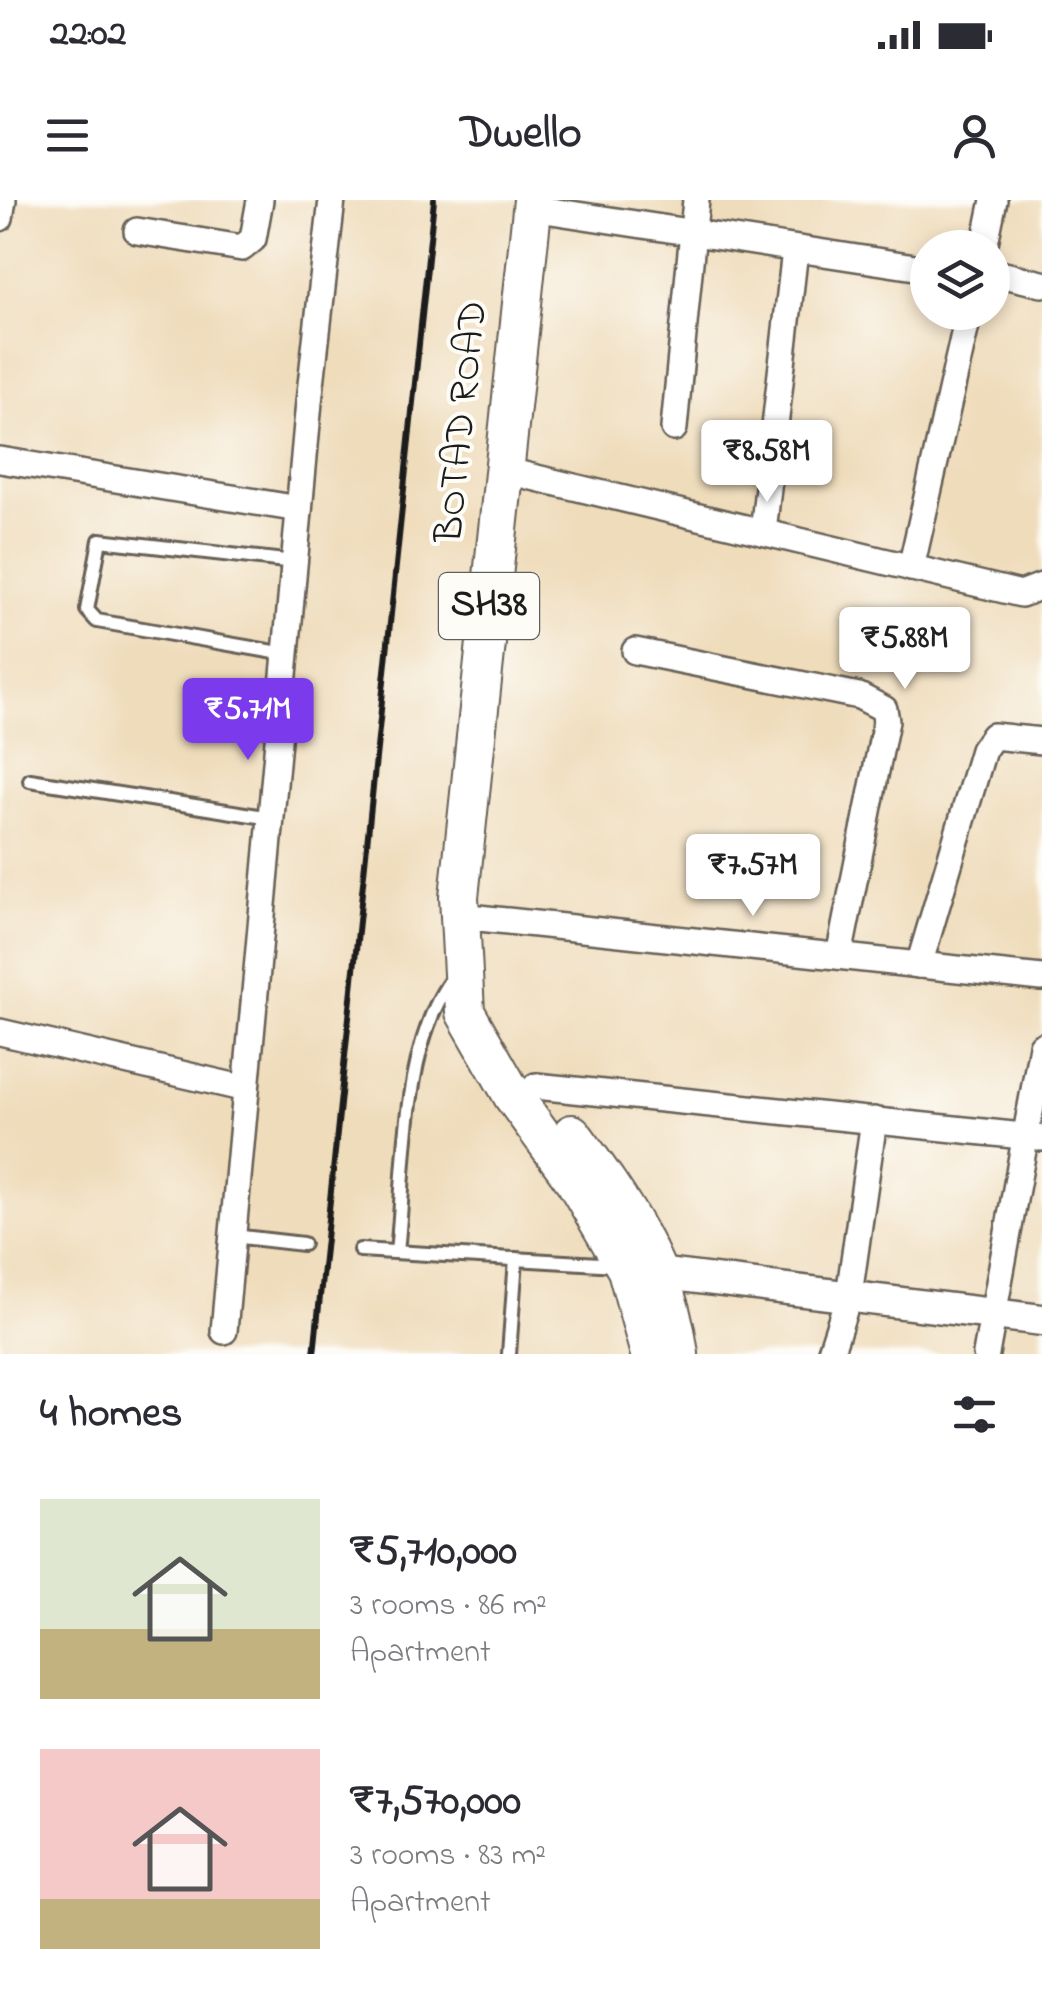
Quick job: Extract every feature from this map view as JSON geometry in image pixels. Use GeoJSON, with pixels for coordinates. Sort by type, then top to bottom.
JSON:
{"type":"FeatureCollection","features":[{"type":"Feature","properties":{"kind":"main road","name":"BOTAD ROAD"},"geometry":{"type":"LineString","coordinates":[[533,204],[460,916],[465,1012],[513,1096],[637,1269],[679,1354]]}},
{"type":"Feature","properties":{"kind":"main road","name":"BOTAD ROAD"},"geometry":{"type":"LineString","coordinates":[[465,1012],[536,1086],[637,1225],[637,1269],[650,1354]]}},
{"type":"Feature","properties":{"kind":"street"},"geometry":{"type":"LineString","coordinates":[[0,218],[3,200]]}},
{"type":"Feature","properties":{"kind":"street"},"geometry":{"type":"LineString","coordinates":[[137,231],[242,248],[254,239],[260,200]]}},
{"type":"Feature","properties":{"kind":"street"},"geometry":{"type":"LineString","coordinates":[[224,1332],[299,509],[332,200]]}},
{"type":"Feature","properties":{"kind":"street"},"geometry":{"type":"LineString","coordinates":[[674,428],[696,200]]}},
{"type":"Feature","properties":{"kind":"street"},"geometry":{"type":"LineString","coordinates":[[988,230],[994,200]]}},
{"type":"Feature","properties":{"kind":"street"},"geometry":{"type":"LineString","coordinates":[[533,204],[693,236],[910,266]]}},
{"type":"Feature","properties":{"kind":"street"},"geometry":{"type":"LineString","coordinates":[[762,532],[796,250]]}},
{"type":"Feature","properties":{"kind":"street"},"geometry":{"type":"LineString","coordinates":[[1010,276],[1042,284]]}},
{"type":"Feature","properties":{"kind":"street"},"geometry":{"type":"LineString","coordinates":[[912,568],[965,330]]}},
{"type":"Feature","properties":{"kind":"street"},"geometry":{"type":"LineString","coordinates":[[0,460],[299,509]]}},
{"type":"Feature","properties":{"kind":"street"},"geometry":{"type":"LineString","coordinates":[[504,470],[1021,594],[1032,594],[1042,586]]}},
{"type":"Feature","properties":{"kind":"street"},"geometry":{"type":"LineString","coordinates":[[635,651],[859,696],[884,709],[886,721],[839,956]]}},
{"type":"Feature","properties":{"kind":"street"},"geometry":{"type":"LineString","coordinates":[[920,965],[982,750],[993,736],[1042,741]]}},
{"type":"Feature","properties":{"kind":"street"},"geometry":{"type":"LineString","coordinates":[[460,916],[1042,978]]}},
{"type":"Feature","properties":{"kind":"street"},"geometry":{"type":"LineString","coordinates":[[0,1032],[246,1089]]}},
{"type":"Feature","properties":{"kind":"street"},"geometry":{"type":"LineString","coordinates":[[986,1354],[990,1314],[1034,1137],[1042,1046]]}},
{"type":"Feature","properties":{"kind":"street"},"geometry":{"type":"LineString","coordinates":[[536,1086],[1034,1137]]}},
{"type":"Feature","properties":{"kind":"street"},"geometry":{"type":"LineString","coordinates":[[830,1354],[849,1295],[874,1120]]}},
{"type":"Feature","properties":{"kind":"street"},"geometry":{"type":"LineString","coordinates":[[637,1269],[1042,1320]]}},
{"type":"Feature","properties":{"kind":"lane"},"geometry":{"type":"LineString","coordinates":[[286,654],[97,622],[87,610],[100,540],[294,562]]}},
{"type":"Feature","properties":{"kind":"lane"},"geometry":{"type":"LineString","coordinates":[[30,780],[271,818]]}},
{"type":"Feature","properties":{"kind":"lane"},"geometry":{"type":"LineString","coordinates":[[397,1252],[420,1039],[436,999],[463,966]]}},
{"type":"Feature","properties":{"kind":"lane"},"geometry":{"type":"LineString","coordinates":[[233,1236],[303,1244]]}},
{"type":"Feature","properties":{"kind":"lane"},"geometry":{"type":"LineString","coordinates":[[360,1250],[637,1269]]}},
{"type":"Feature","properties":{"kind":"lane"},"geometry":{"type":"LineString","coordinates":[[509,1354],[516,1259]]}},
{"type":"Feature","properties":{"kind":"railway"},"geometry":{"type":"LineString","coordinates":[[314,1354],[434,200]]}}]}
